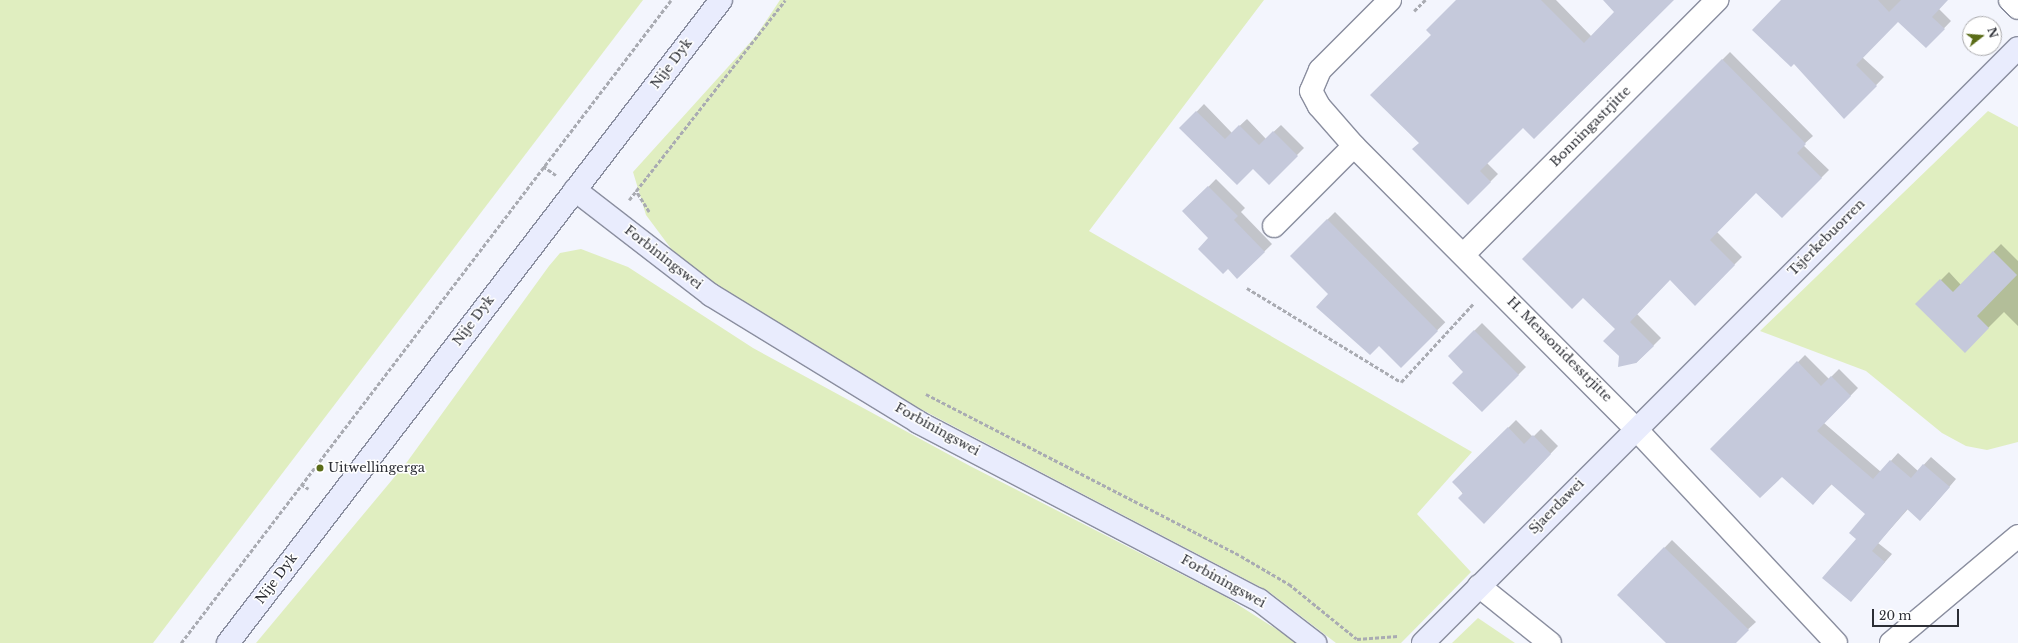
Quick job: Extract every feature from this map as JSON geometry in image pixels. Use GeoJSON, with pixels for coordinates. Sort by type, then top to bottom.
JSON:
{"type":"FeatureCollection","features":[{"type":"Feature","properties":{"kind":"street","name":"Nije Dyk"},"geometry":{"type":"LineString","coordinates":[[228,643],[721,0]]}},
{"type":"Feature","properties":{"kind":"street","name":"H. Mensonidesstrjitte"},"geometry":{"type":"LineString","coordinates":[[1390,0],[1320,70],[1311,91],[1319,106],[1354,146],[1493,283],[1635,428],[1836,643]]}},
{"type":"Feature","properties":{"kind":"street","name":"Bonningastrjitte"},"geometry":{"type":"LineString","coordinates":[[1464,254],[1717,0]]}},
{"type":"Feature","properties":{"kind":"street"},"geometry":{"type":"LineString","coordinates":[[2010,0],[2018,8]]}},
{"type":"Feature","properties":{"kind":"street","name":"Tsjerkebuorren"},"geometry":{"type":"LineString","coordinates":[[1635,428],[2018,48]]}},
{"type":"Feature","properties":{"kind":"street"},"geometry":{"type":"LineString","coordinates":[[1274,226],[1354,146]]}},
{"type":"Feature","properties":{"kind":"street","name":"Forbiningswei"},"geometry":{"type":"LineString","coordinates":[[575,190],[711,295],[898,410],[1259,600],[1315,643]]}},
{"type":"Feature","properties":{"kind":"street","name":"Sjaerdawei"},"geometry":{"type":"LineString","coordinates":[[1414,639],[1479,586],[1635,428]]}},
{"type":"Feature","properties":{"kind":"street"},"geometry":{"type":"LineString","coordinates":[[1891,643],[2018,536]]}},
{"type":"Feature","properties":{"kind":"street"},"geometry":{"type":"LineString","coordinates":[[1479,586],[1550,643]]}},
{"type":"Feature","properties":{"kind":"path"},"geometry":{"type":"LineString","coordinates":[[181,643],[670,0]]}},
{"type":"Feature","properties":{"kind":"path"},"geometry":{"type":"LineString","coordinates":[[654,217],[636,191],[785,0]]}},
{"type":"Feature","properties":{"kind":"path"},"geometry":{"type":"LineString","coordinates":[[1247,288],[1401,382],[1493,283]]}},
{"type":"Feature","properties":{"kind":"path"},"geometry":{"type":"LineString","coordinates":[[924,393],[1241,556],[1289,584],[1357,639],[1414,639]]}},
{"type":"Feature","properties":{"kind":"path"},"geometry":{"type":"LineString","coordinates":[[301,484],[309,489]]}},
{"type":"Feature","properties":{"kind":"green space"},"geometry":{"type":"Polygon","coordinates":[[[0,0],[643,0],[153,643],[0,643],[0,0]]]}},
{"type":"Feature","properties":{"kind":"green space"},"geometry":{"type":"Polygon","coordinates":[[[780,0],[1264,0],[1089,231],[1472,452],[1417,514],[1471,572],[1401,643],[1336,643],[1268,591],[854,374],[684,266],[646,215],[633,172],[756,36],[780,0]]]}},
{"type":"Feature","properties":{"kind":"green space"},"geometry":{"type":"Polygon","coordinates":[[[1988,111],[2018,127],[2018,442],[1987,450],[1966,446],[1942,433],[1866,371],[1760,331],[1988,111]]]}},
{"type":"Feature","properties":{"kind":"green space"},"geometry":{"type":"Polygon","coordinates":[[[581,249],[628,267],[753,348],[970,466],[1226,597],[1298,643],[256,643],[407,462],[549,266],[560,253],[581,249]]]}},
{"type":"Feature","properties":{"kind":"green space"},"geometry":{"type":"Polygon","coordinates":[[[1478,618],[1515,643],[1452,643],[1478,618]]]}},
{"type":"Feature","properties":{"kind":"building"},"geometry":{"type":"Polygon","coordinates":[[[1456,0],[1541,0],[1584,43],[1614,12],[1603,0],[1674,0],[1534,139],[1523,128],[1480,171],[1491,182],[1468,205],[1412,149],[1419,143],[1370,95],[1431,35],[1426,30],[1456,0]]]}},
{"type":"Feature","properties":{"kind":"building"},"geometry":{"type":"Polygon","coordinates":[[[1781,0],[1878,0],[1889,12],[1901,0],[1948,0],[1932,17],[1945,29],[1926,48],[1898,22],[1856,65],[1877,86],[1844,119],[1794,64],[1791,67],[1752,30],[1781,0]]]}},
{"type":"Feature","properties":{"kind":"building"},"geometry":{"type":"Polygon","coordinates":[[[1722,59],[1806,144],[1797,153],[1822,178],[1782,218],[1756,193],[1710,240],[1735,265],[1695,306],[1670,280],[1630,322],[1654,346],[1636,363],[1618,367],[1619,356],[1603,341],[1615,329],[1583,298],[1572,309],[1522,259],[1722,59]]]}},
{"type":"Feature","properties":{"kind":"building"},"geometry":{"type":"Polygon","coordinates":[[[1196,111],[1225,139],[1239,125],[1259,145],[1273,131],[1298,156],[1269,185],[1253,169],[1237,185],[1179,128],[1196,111]]]}},
{"type":"Feature","properties":{"kind":"building"},"geometry":{"type":"Polygon","coordinates":[[[1208,186],[1238,216],[1234,220],[1265,252],[1237,279],[1228,269],[1223,274],[1198,249],[1208,238],[1182,211],[1208,186]]]}},
{"type":"Feature","properties":{"kind":"building"},"geometry":{"type":"Polygon","coordinates":[[[1327,219],[1438,331],[1401,368],[1379,346],[1370,355],[1316,307],[1328,294],[1290,256],[1327,219]]]}},
{"type":"Feature","properties":{"kind":"building"},"geometry":{"type":"Polygon","coordinates":[[[1993,251],[2017,275],[1977,316],[1989,328],[1965,353],[1915,304],[1940,279],[1953,292],[1993,251]]]}},
{"type":"Feature","properties":{"kind":"building"},"geometry":{"type":"Polygon","coordinates":[[[1474,330],[1519,375],[1482,412],[1452,383],[1463,372],[1448,356],[1474,330]]]}},
{"type":"Feature","properties":{"kind":"building"},"geometry":{"type":"Polygon","coordinates":[[[1797,361],[1821,386],[1831,376],[1851,396],[1817,431],[1873,479],[1890,460],[1911,478],[1923,464],[1950,487],[1920,521],[1907,509],[1872,551],[1885,562],[1851,602],[1822,578],[1856,539],[1849,533],[1865,514],[1831,484],[1813,505],[1782,477],[1760,498],[1710,449],[1797,361]]]}},
{"type":"Feature","properties":{"kind":"building"},"geometry":{"type":"Polygon","coordinates":[[[1508,427],[1524,444],[1533,435],[1551,454],[1484,524],[1458,498],[1463,493],[1452,482],[1508,427]]]}},
{"type":"Feature","properties":{"kind":"building"},"geometry":{"type":"Polygon","coordinates":[[[1664,547],[1749,630],[1736,643],[1666,643],[1617,595],[1664,547]]]}},
{"type":"Feature","properties":{"kind":"place","name":"Uitwellingerga"},"geometry":{"type":"Point","coordinates":[320,468]}}]}
